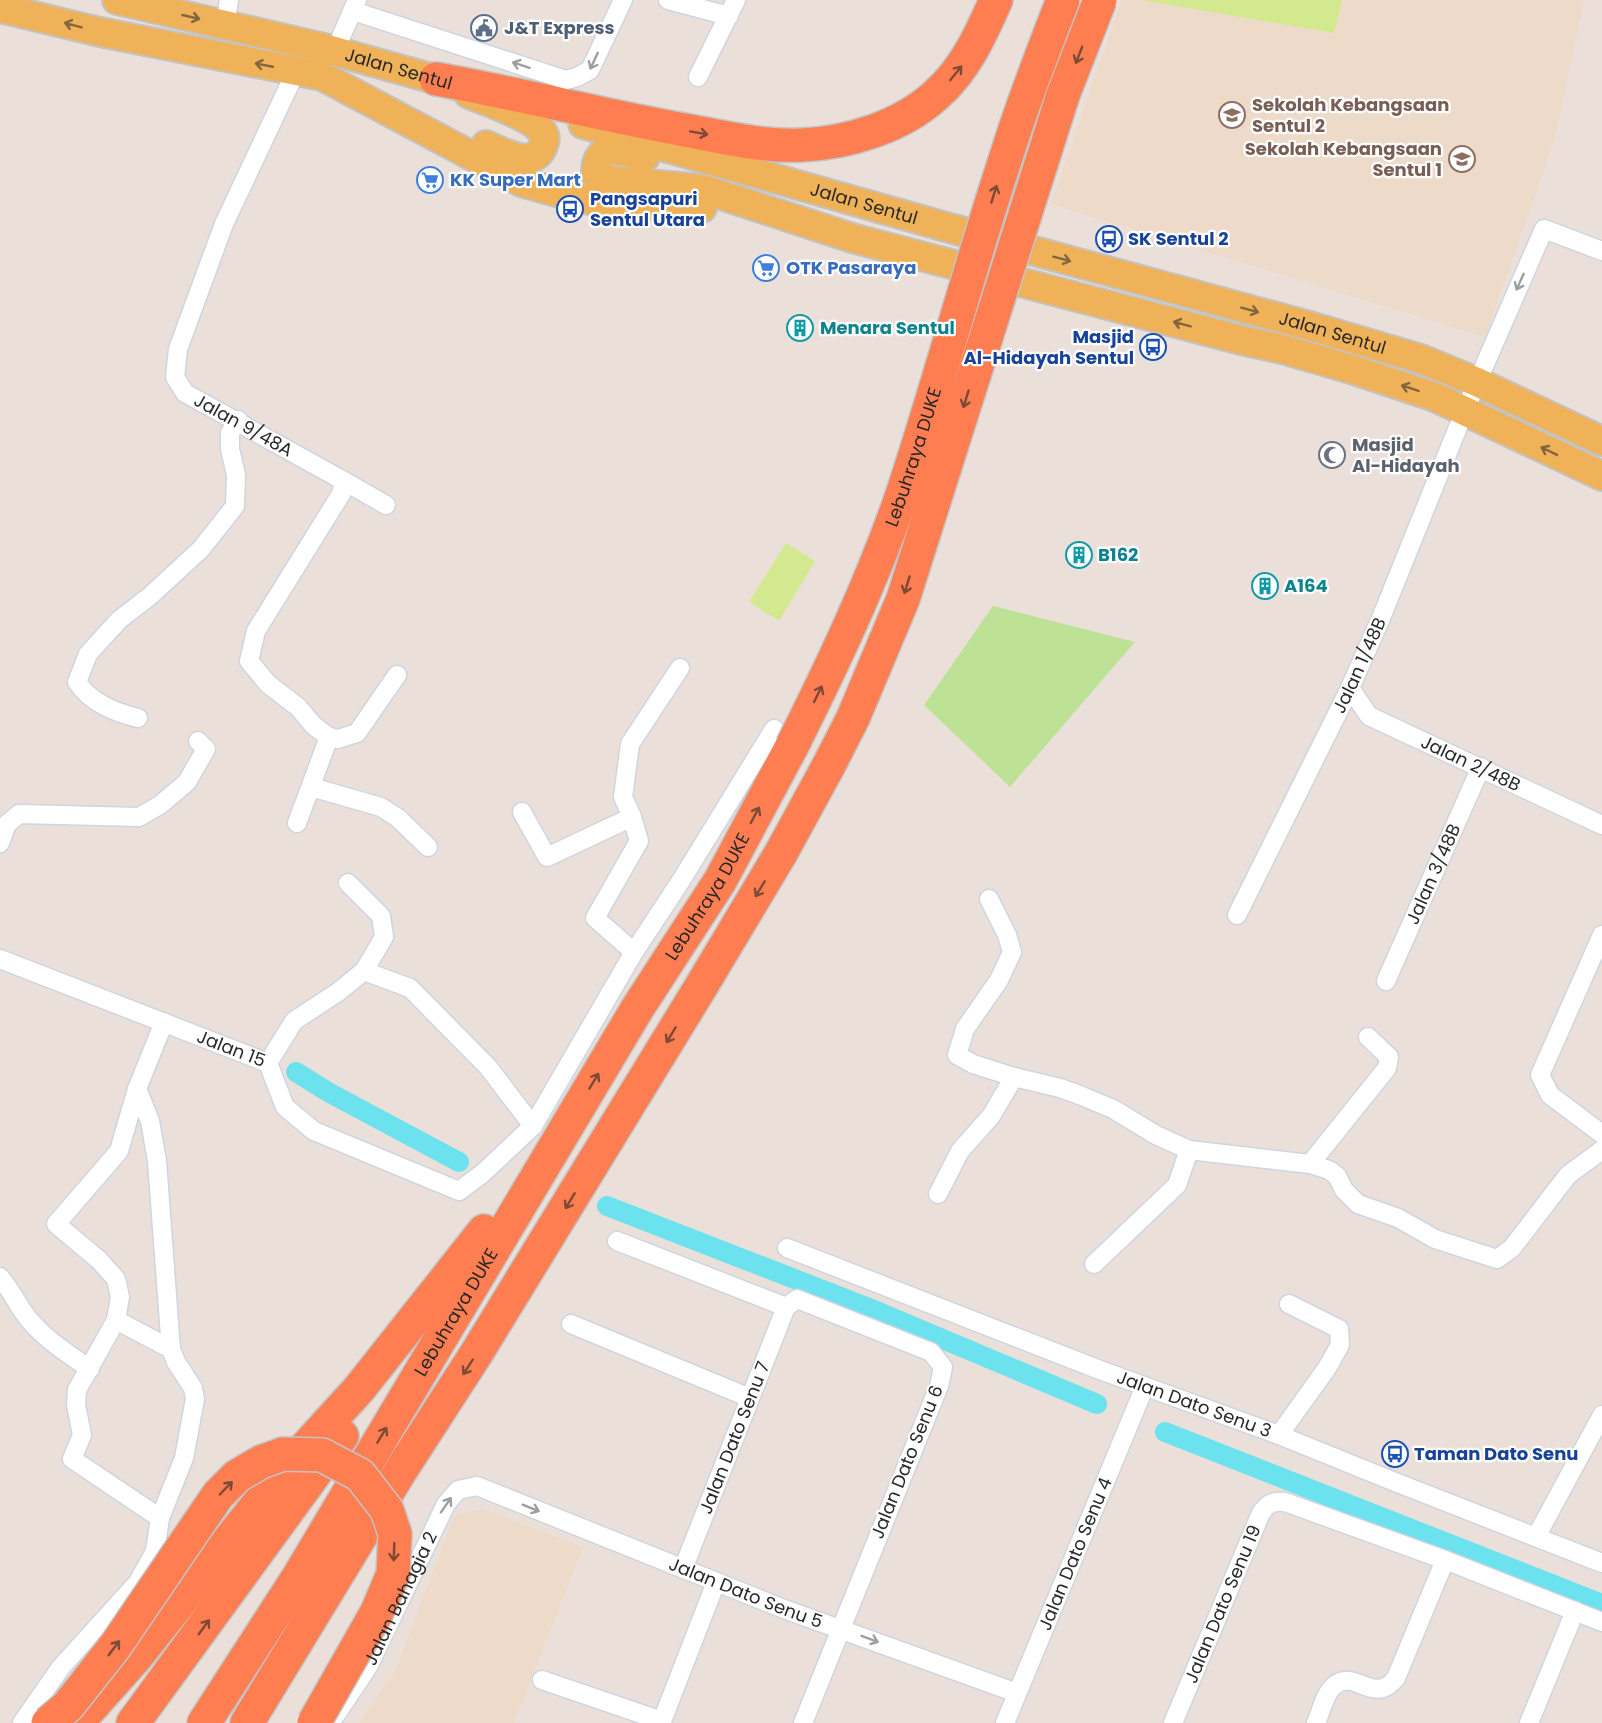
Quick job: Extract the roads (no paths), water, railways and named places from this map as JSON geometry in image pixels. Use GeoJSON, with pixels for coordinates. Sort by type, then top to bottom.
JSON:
{"type":"FeatureCollection","features":[{"type":"Feature","properties":{"kind":"highway"},"geometry":{"type":"LineString","coordinates":[[436,79],[513,93],[665,127],[767,145],[801,146],[831,142],[863,134],[913,112],[937,95],[963,64],[978,41],[996,0]]}},
{"type":"Feature","properties":{"kind":"highway","name":"Lebuhraya DUKE"},"geometry":{"type":"LineString","coordinates":[[204,1723],[231,1671],[299,1576],[342,1503],[549,1129],[637,1009],[720,880],[783,738],[818,693],[859,603],[902,494],[1007,153],[1034,73],[1063,0]]}},
{"type":"Feature","properties":{"kind":"highway","name":"Lebuhraya DUKE"},"geometry":{"type":"LineString","coordinates":[[247,1723],[277,1702],[401,1470],[476,1354],[696,995],[781,853],[853,718],[903,599],[1064,95],[1100,0]]}},
{"type":"Feature","properties":{"kind":"highway"},"geometry":{"type":"LineString","coordinates":[[77,1723],[136,1657],[286,1469],[358,1389],[549,1129]]}},
{"type":"Feature","properties":{"kind":"highway"},"geometry":{"type":"LineString","coordinates":[[133,1723],[170,1674],[549,1129]]}},
{"type":"Feature","properties":{"kind":"highway"},"geometry":{"type":"LineString","coordinates":[[48,1723],[68,1706],[116,1645],[218,1495],[237,1476],[261,1462],[283,1454],[322,1455],[360,1475],[387,1510],[394,1534],[393,1574],[377,1612],[314,1723]]}},
{"type":"Feature","properties":{"kind":"highway"},"geometry":{"type":"LineString","coordinates":[[185,1723],[231,1671]]}},
{"type":"Feature","properties":{"kind":"main road","name":"Jalan Sentul"},"geometry":{"type":"LineString","coordinates":[[117,0],[227,12],[335,51],[553,115],[1421,359],[1477,382],[1602,441]]}},
{"type":"Feature","properties":{"kind":"main road","name":"Jalan Sentul"},"geometry":{"type":"LineString","coordinates":[[0,8],[100,32],[309,74],[521,182],[597,202],[692,206],[736,213],[865,241],[1240,340],[1282,349],[1435,397],[1602,476]]}},
{"type":"Feature","properties":{"kind":"main road"},"geometry":{"type":"LineString","coordinates":[[309,74],[349,81],[517,159],[530,158],[539,153],[545,137],[540,128],[526,119],[436,79]]}},
{"type":"Feature","properties":{"kind":"main road"},"geometry":{"type":"LineString","coordinates":[[865,241],[703,189],[603,179],[596,174],[596,165],[604,152],[616,151],[884,209]]}},
{"type":"Feature","properties":{"kind":"street"},"geometry":{"type":"LineString","coordinates":[[335,51],[355,6],[566,80],[590,70],[623,0]]}},
{"type":"Feature","properties":{"kind":"street"},"geometry":{"type":"LineString","coordinates":[[668,0],[733,8],[698,77]]}},
{"type":"Feature","properties":{"kind":"street","name":"Jalan 9/48A"},"geometry":{"type":"LineString","coordinates":[[309,74],[224,224],[178,350],[175,377],[185,393],[386,505]]}},
{"type":"Feature","properties":{"kind":"street","name":"Jalan 1/48B"},"geometry":{"type":"LineString","coordinates":[[1237,915],[1350,688],[1381,618],[1465,410],[1544,229],[1602,251]]}},
{"type":"Feature","properties":{"kind":"street"},"geometry":{"type":"LineString","coordinates":[[138,718],[116,712],[85,694],[76,682],[88,654],[119,620],[150,596],[201,549],[235,506],[236,475],[230,450],[230,433],[237,420]]}},
{"type":"Feature","properties":{"kind":"street"},"geometry":{"type":"LineString","coordinates":[[344,481],[341,494],[256,631],[249,661],[268,684],[291,700],[314,726],[329,737],[349,737],[357,733],[397,675]]}},
{"type":"Feature","properties":{"kind":"street"},"geometry":{"type":"LineString","coordinates":[[634,951],[595,918],[639,841],[623,797],[630,744],[680,668]]}},
{"type":"Feature","properties":{"kind":"street","name":"Jalan 2/48B"},"geometry":{"type":"LineString","coordinates":[[1350,688],[1369,716],[1602,825]]}},
{"type":"Feature","properties":{"kind":"street"},"geometry":{"type":"LineString","coordinates":[[297,823],[329,737]]}},
{"type":"Feature","properties":{"kind":"street"},"geometry":{"type":"LineString","coordinates":[[364,971],[410,988],[549,1129],[634,951],[682,879],[783,738]]}},
{"type":"Feature","properties":{"kind":"street"},"geometry":{"type":"LineString","coordinates":[[0,843],[7,824],[18,814],[139,817],[160,805],[187,782],[206,749],[198,741]]}},
{"type":"Feature","properties":{"kind":"street","name":"Jalan 3/48B"},"geometry":{"type":"LineString","coordinates":[[1386,981],[1481,767]]}},
{"type":"Feature","properties":{"kind":"street"},"geometry":{"type":"LineString","coordinates":[[311,787],[381,807],[398,818],[428,847]]}},
{"type":"Feature","properties":{"kind":"street"},"geometry":{"type":"LineString","coordinates":[[522,812],[548,857],[632,817]]}},
{"type":"Feature","properties":{"kind":"street"},"geometry":{"type":"LineString","coordinates":[[268,1063],[294,1021],[338,992],[364,971],[384,937],[381,916],[348,883]]}},
{"type":"Feature","properties":{"kind":"street"},"geometry":{"type":"LineString","coordinates":[[989,899],[1007,935],[1012,952],[999,980],[964,1029],[957,1054],[972,1064],[1059,1088],[1113,1109],[1156,1135],[1189,1150],[1310,1164],[1329,1170],[1337,1176],[1344,1190],[1358,1204],[1398,1218],[1436,1239],[1497,1259],[1512,1248],[1568,1175],[1602,1150]]}},
{"type":"Feature","properties":{"kind":"street"},"geometry":{"type":"LineString","coordinates":[[1602,935],[1540,1075],[1550,1095],[1602,1134]]}},
{"type":"Feature","properties":{"kind":"street","name":"Jalan 15"},"geometry":{"type":"LineString","coordinates":[[0,959],[268,1063],[285,1107],[314,1131],[459,1191],[549,1129]]}},
{"type":"Feature","properties":{"kind":"street"},"geometry":{"type":"LineString","coordinates":[[160,1518],[72,1459],[82,1435],[76,1405],[77,1390],[116,1320],[120,1297],[116,1279],[99,1260],[56,1224],[119,1151],[137,1089],[164,1022]]}},
{"type":"Feature","properties":{"kind":"street"},"geometry":{"type":"LineString","coordinates":[[1310,1164],[1387,1068],[1389,1057],[1368,1037]]}},
{"type":"Feature","properties":{"kind":"street"},"geometry":{"type":"LineString","coordinates":[[938,1194],[960,1151],[991,1116],[1014,1077]]}},
{"type":"Feature","properties":{"kind":"street"},"geometry":{"type":"LineString","coordinates":[[22,1723],[39,1695],[61,1667],[138,1582],[155,1551],[160,1518],[184,1458],[195,1399],[193,1388],[176,1362],[171,1349],[157,1161],[150,1121],[137,1089]]}},
{"type":"Feature","properties":{"kind":"street"},"geometry":{"type":"LineString","coordinates":[[1094,1264],[1177,1185],[1189,1150]]}},
{"type":"Feature","properties":{"kind":"street","name":"Jalan Dato Senu 6"},"geometry":{"type":"LineString","coordinates":[[617,1241],[786,1307],[797,1299],[931,1353],[943,1367],[939,1386],[803,1723]]}},
{"type":"Feature","properties":{"kind":"street","name":"Jalan Dato Senu 3"},"geometry":{"type":"LineString","coordinates":[[787,1248],[1145,1386],[1279,1435],[1602,1563]]}},
{"type":"Feature","properties":{"kind":"street"},"geometry":{"type":"LineString","coordinates":[[0,1277],[12,1290],[27,1317],[58,1346],[90,1368]]}},
{"type":"Feature","properties":{"kind":"street"},"geometry":{"type":"LineString","coordinates":[[1279,1435],[1327,1368],[1340,1345],[1339,1329],[1288,1304]]}},
{"type":"Feature","properties":{"kind":"street","name":"Jalan Dato Senu 7"},"geometry":{"type":"LineString","coordinates":[[683,1569],[786,1307]]}},
{"type":"Feature","properties":{"kind":"street"},"geometry":{"type":"LineString","coordinates":[[116,1320],[171,1349]]}},
{"type":"Feature","properties":{"kind":"street"},"geometry":{"type":"LineString","coordinates":[[571,1324],[750,1398]]}},
{"type":"Feature","properties":{"kind":"street","name":"Jalan Dato Senu 4"},"geometry":{"type":"LineString","coordinates":[[1005,1723],[1145,1386]]}},
{"type":"Feature","properties":{"kind":"street"},"geometry":{"type":"LineString","coordinates":[[1536,1537],[1602,1415]]}},
{"type":"Feature","properties":{"kind":"street","name":"Jalan Dato Senu 5"},"geometry":{"type":"LineString","coordinates":[[477,1486],[716,1582],[1017,1693]]}},
{"type":"Feature","properties":{"kind":"street","name":"Jalan Bahagia 2"},"geometry":{"type":"LineString","coordinates":[[330,1723],[368,1667],[446,1504],[458,1490],[477,1486]]}},
{"type":"Feature","properties":{"kind":"street","name":"Jalan Dato Senu 19"},"geometry":{"type":"LineString","coordinates":[[1173,1723],[1266,1505],[1275,1501],[1285,1502],[1445,1560]]}},
{"type":"Feature","properties":{"kind":"street"},"geometry":{"type":"LineString","coordinates":[[1316,1723],[1335,1685],[1344,1681],[1371,1688],[1381,1689],[1390,1686],[1396,1678],[1445,1560],[1602,1622]]}},
{"type":"Feature","properties":{"kind":"street"},"geometry":{"type":"LineString","coordinates":[[542,1680],[662,1720],[716,1582]]}},
{"type":"Feature","properties":{"kind":"street"},"geometry":{"type":"LineString","coordinates":[[1529,1723],[1575,1611]]}},
{"type":"Feature","properties":{"kind":"waterway"},"geometry":{"type":"LineString","coordinates":[[296,1072],[328,1092],[459,1162]]}},
{"type":"Feature","properties":{"kind":"waterway"},"geometry":{"type":"LineString","coordinates":[[607,1206],[869,1308],[1097,1404]]}},
{"type":"Feature","properties":{"kind":"waterway"},"geometry":{"type":"LineString","coordinates":[[1165,1432],[1602,1604]]}},
{"type":"Feature","properties":{"kind":"place","name":"J&T Express"},"geometry":{"type":"Point","coordinates":[484,28]}},
{"type":"Feature","properties":{"kind":"place","name":"Sekolah Kebangsaan Sentul 2"},"geometry":{"type":"Point","coordinates":[1232,115]}},
{"type":"Feature","properties":{"kind":"place","name":"Sekolah Kebangsaan Sentul 1"},"geometry":{"type":"Point","coordinates":[1462,159]}},
{"type":"Feature","properties":{"kind":"place","name":"KK Super Mart"},"geometry":{"type":"Point","coordinates":[430,180]}},
{"type":"Feature","properties":{"kind":"place","name":"Pangsapuri Sentul Utara"},"geometry":{"type":"Point","coordinates":[570,209]}},
{"type":"Feature","properties":{"kind":"place","name":"SK Sentul 2"},"geometry":{"type":"Point","coordinates":[1109,239]}},
{"type":"Feature","properties":{"kind":"place","name":"OTK Pasaraya"},"geometry":{"type":"Point","coordinates":[766,268]}},
{"type":"Feature","properties":{"kind":"place","name":"Menara Sentul"},"geometry":{"type":"Point","coordinates":[800,328]}},
{"type":"Feature","properties":{"kind":"place","name":"Masjid Al-Hidayah Sentul"},"geometry":{"type":"Point","coordinates":[1153,347]}},
{"type":"Feature","properties":{"kind":"place","name":"Masjid Al-Hidayah"},"geometry":{"type":"Point","coordinates":[1332,455]}},
{"type":"Feature","properties":{"kind":"place","name":"B162"},"geometry":{"type":"Point","coordinates":[1079,555]}},
{"type":"Feature","properties":{"kind":"place","name":"A164"},"geometry":{"type":"Point","coordinates":[1265,586]}},
{"type":"Feature","properties":{"kind":"place","name":"Taman Dato Senu"},"geometry":{"type":"Point","coordinates":[1395,1454]}}]}
